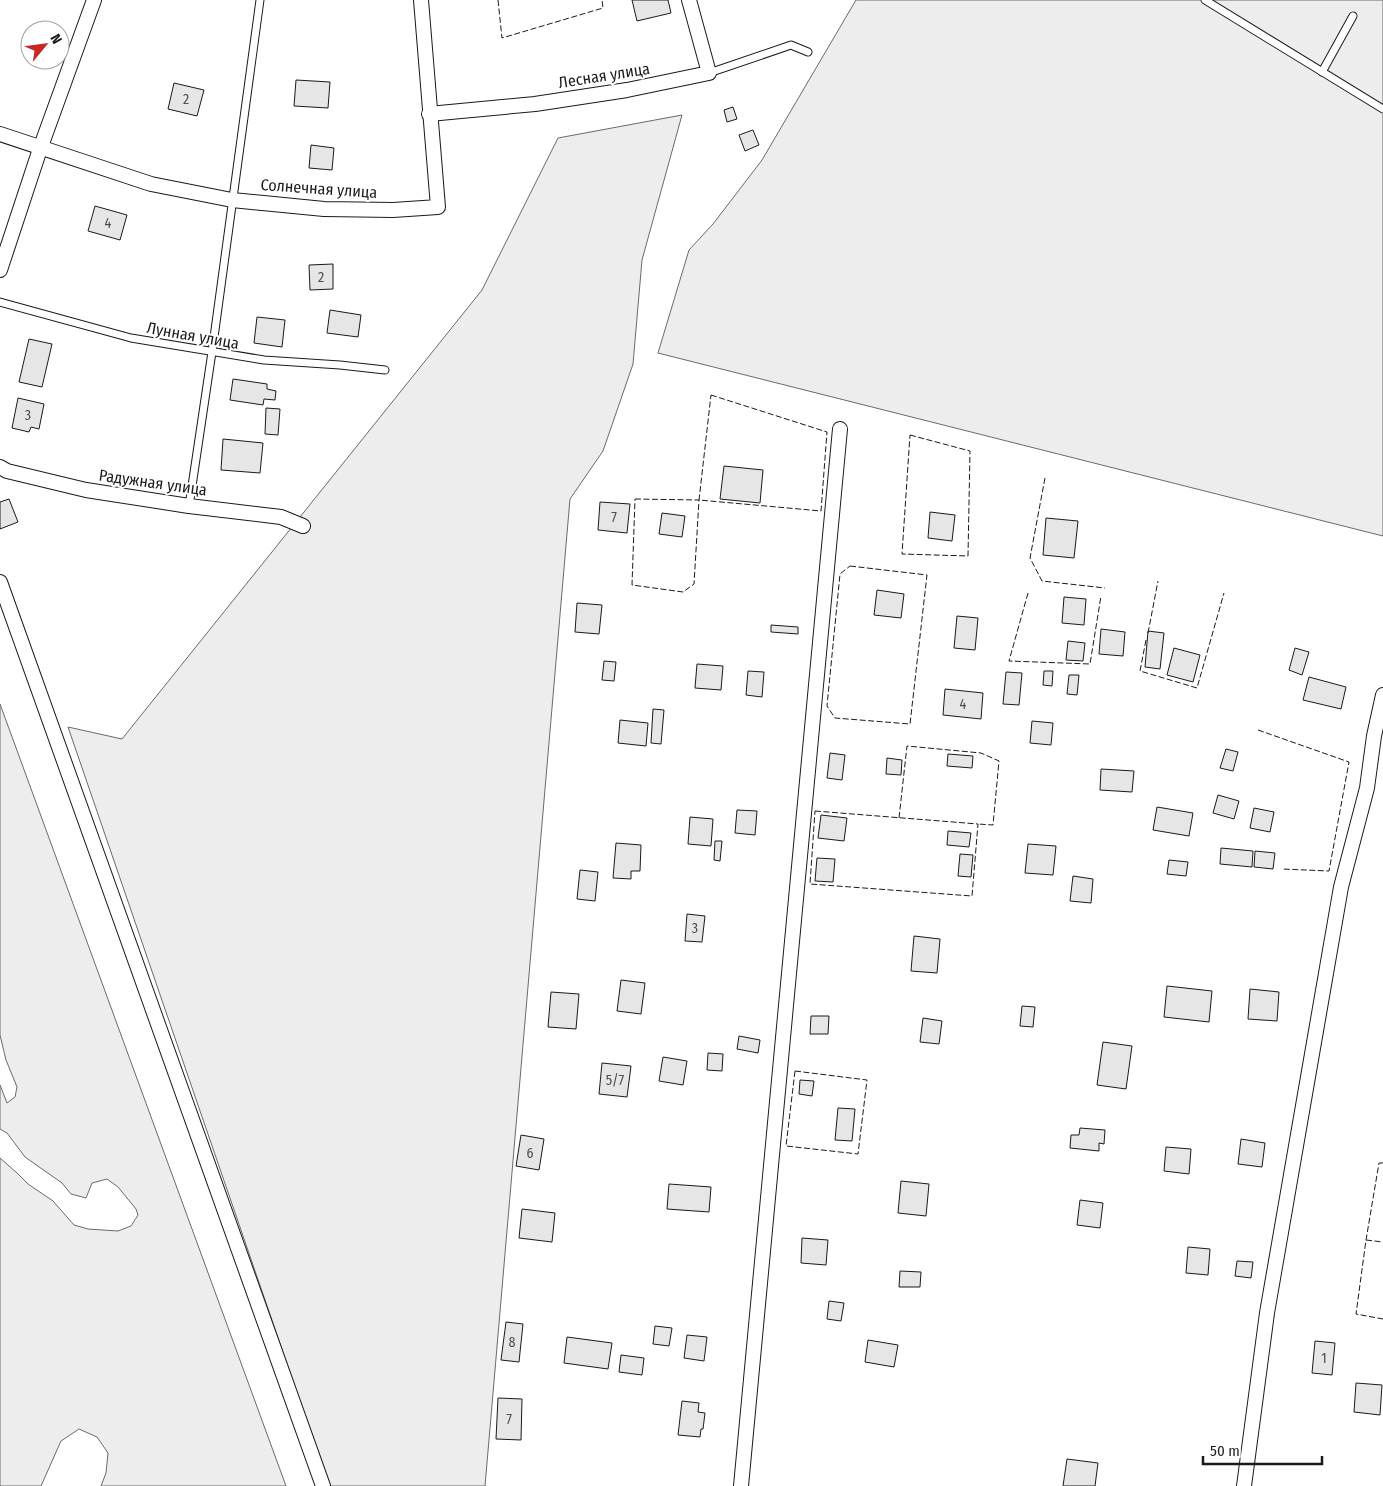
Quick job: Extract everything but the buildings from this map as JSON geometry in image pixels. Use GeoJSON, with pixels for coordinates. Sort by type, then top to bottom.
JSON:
{"type":"FeatureCollection","features":[{"type":"Feature","properties":{"kind":"street"},"geometry":{"type":"LineString","coordinates":[[0,270],[40,149],[94,0]]}},
{"type":"Feature","properties":{"kind":"street","name":"Солнечная улица"},"geometry":{"type":"LineString","coordinates":[[0,134],[40,149],[151,184],[232,200],[324,209],[394,210],[438,207],[421,0]]}},
{"type":"Feature","properties":{"kind":"street"},"geometry":{"type":"LineString","coordinates":[[689,0],[709,74]]}},
{"type":"Feature","properties":{"kind":"street","name":"Лесная улица"},"geometry":{"type":"LineString","coordinates":[[429,114],[535,104],[627,90],[709,74]]}},
{"type":"Feature","properties":{"kind":"street"},"geometry":{"type":"LineString","coordinates":[[741,1486],[840,429]]}},
{"type":"Feature","properties":{"kind":"street","name":"Радужная улица"},"geometry":{"type":"LineString","coordinates":[[0,467],[86,490],[189,506],[281,517],[303,526]]}},
{"type":"Feature","properties":{"kind":"street"},"geometry":{"type":"LineString","coordinates":[[0,582],[323,1486]]}},
{"type":"Feature","properties":{"kind":"street"},"geometry":{"type":"LineString","coordinates":[[1244,1486],[1267,1313],[1341,887],[1367,788],[1374,736],[1383,696]]}},
{"type":"Feature","properties":{"kind":"lane"},"geometry":{"type":"LineString","coordinates":[[189,506],[260,0]]}},
{"type":"Feature","properties":{"kind":"lane"},"geometry":{"type":"LineString","coordinates":[[1205,0],[1383,109]]}},
{"type":"Feature","properties":{"kind":"lane"},"geometry":{"type":"LineString","coordinates":[[1322,72],[1353,16]]}},
{"type":"Feature","properties":{"kind":"lane"},"geometry":{"type":"LineString","coordinates":[[709,74],[792,45],[808,52]]}},
{"type":"Feature","properties":{"kind":"lane","name":"Лунная улица"},"geometry":{"type":"LineString","coordinates":[[0,302],[131,338],[264,360],[385,370]]}},
{"type":"Feature","properties":{"kind":"shaded area"},"geometry":{"type":"Polygon","coordinates":[[[856,0],[1383,0],[1383,536],[658,353],[689,250],[713,224],[762,160],[856,0]]]}},
{"type":"Feature","properties":{"kind":"shaded area"},"geometry":{"type":"Polygon","coordinates":[[[682,115],[642,260],[633,364],[603,451],[570,499],[485,1486],[329,1486],[68,727],[122,739],[482,290],[558,138],[682,115]]]}},
{"type":"Feature","properties":{"kind":"shaded area"},"geometry":{"type":"Polygon","coordinates":[[[0,704],[286,1486],[101,1486],[106,1473],[108,1453],[97,1437],[79,1429],[61,1441],[41,1486],[0,1486],[0,1158],[28,1184],[53,1201],[74,1225],[88,1229],[118,1231],[131,1226],[138,1215],[136,1209],[118,1187],[107,1179],[92,1183],[86,1198],[71,1194],[62,1183],[25,1157],[7,1133],[0,1129],[0,1085],[7,1103],[15,1097],[17,1087],[6,1060],[0,1035],[0,704]]]}},
{"type":"Feature","properties":{"kind":"fence"},"geometry":{"type":"LineString","coordinates":[[498,0],[502,38],[603,8],[602,0]]}},
{"type":"Feature","properties":{"kind":"fence"},"geometry":{"type":"LineString","coordinates":[[711,395],[827,432],[821,511],[699,500],[711,395]]}},
{"type":"Feature","properties":{"kind":"fence"},"geometry":{"type":"LineString","coordinates":[[910,435],[970,451],[968,556],[902,554],[910,435]]}},
{"type":"Feature","properties":{"kind":"fence"},"geometry":{"type":"LineString","coordinates":[[1045,478],[1030,558],[1042,581],[1105,588]]}},
{"type":"Feature","properties":{"kind":"fence"},"geometry":{"type":"LineString","coordinates":[[635,499],[699,500],[694,584],[683,592],[632,585],[635,499]]}},
{"type":"Feature","properties":{"kind":"fence"},"geometry":{"type":"LineString","coordinates":[[850,566],[927,575],[910,724],[835,718],[827,706],[840,574],[850,566]]}},
{"type":"Feature","properties":{"kind":"fence"},"geometry":{"type":"LineString","coordinates":[[1148,633],[1158,581]]}},
{"type":"Feature","properties":{"kind":"fence"},"geometry":{"type":"LineString","coordinates":[[1028,593],[1009,661],[1090,664],[1101,596]]}},
{"type":"Feature","properties":{"kind":"fence"},"geometry":{"type":"LineString","coordinates":[[1146,640],[1140,671],[1197,688],[1224,593]]}},
{"type":"Feature","properties":{"kind":"fence"},"geometry":{"type":"LineString","coordinates":[[1258,730],[1349,762],[1329,871],[1282,869]]}},
{"type":"Feature","properties":{"kind":"fence"},"geometry":{"type":"LineString","coordinates":[[899,818],[907,746],[981,753],[999,761],[993,825],[978,824]]}},
{"type":"Feature","properties":{"kind":"fence"},"geometry":{"type":"LineString","coordinates":[[815,811],[978,824],[972,896],[810,884],[815,811]]}},
{"type":"Feature","properties":{"kind":"fence"},"geometry":{"type":"LineString","coordinates":[[795,1071],[867,1080],[858,1154],[786,1146],[795,1071]]}},
{"type":"Feature","properties":{"kind":"fence"},"geometry":{"type":"LineString","coordinates":[[1383,1163],[1379,1163],[1356,1314],[1383,1319]]}},
{"type":"Feature","properties":{"kind":"fence"},"geometry":{"type":"LineString","coordinates":[[1366,1240],[1383,1242]]}}]}
